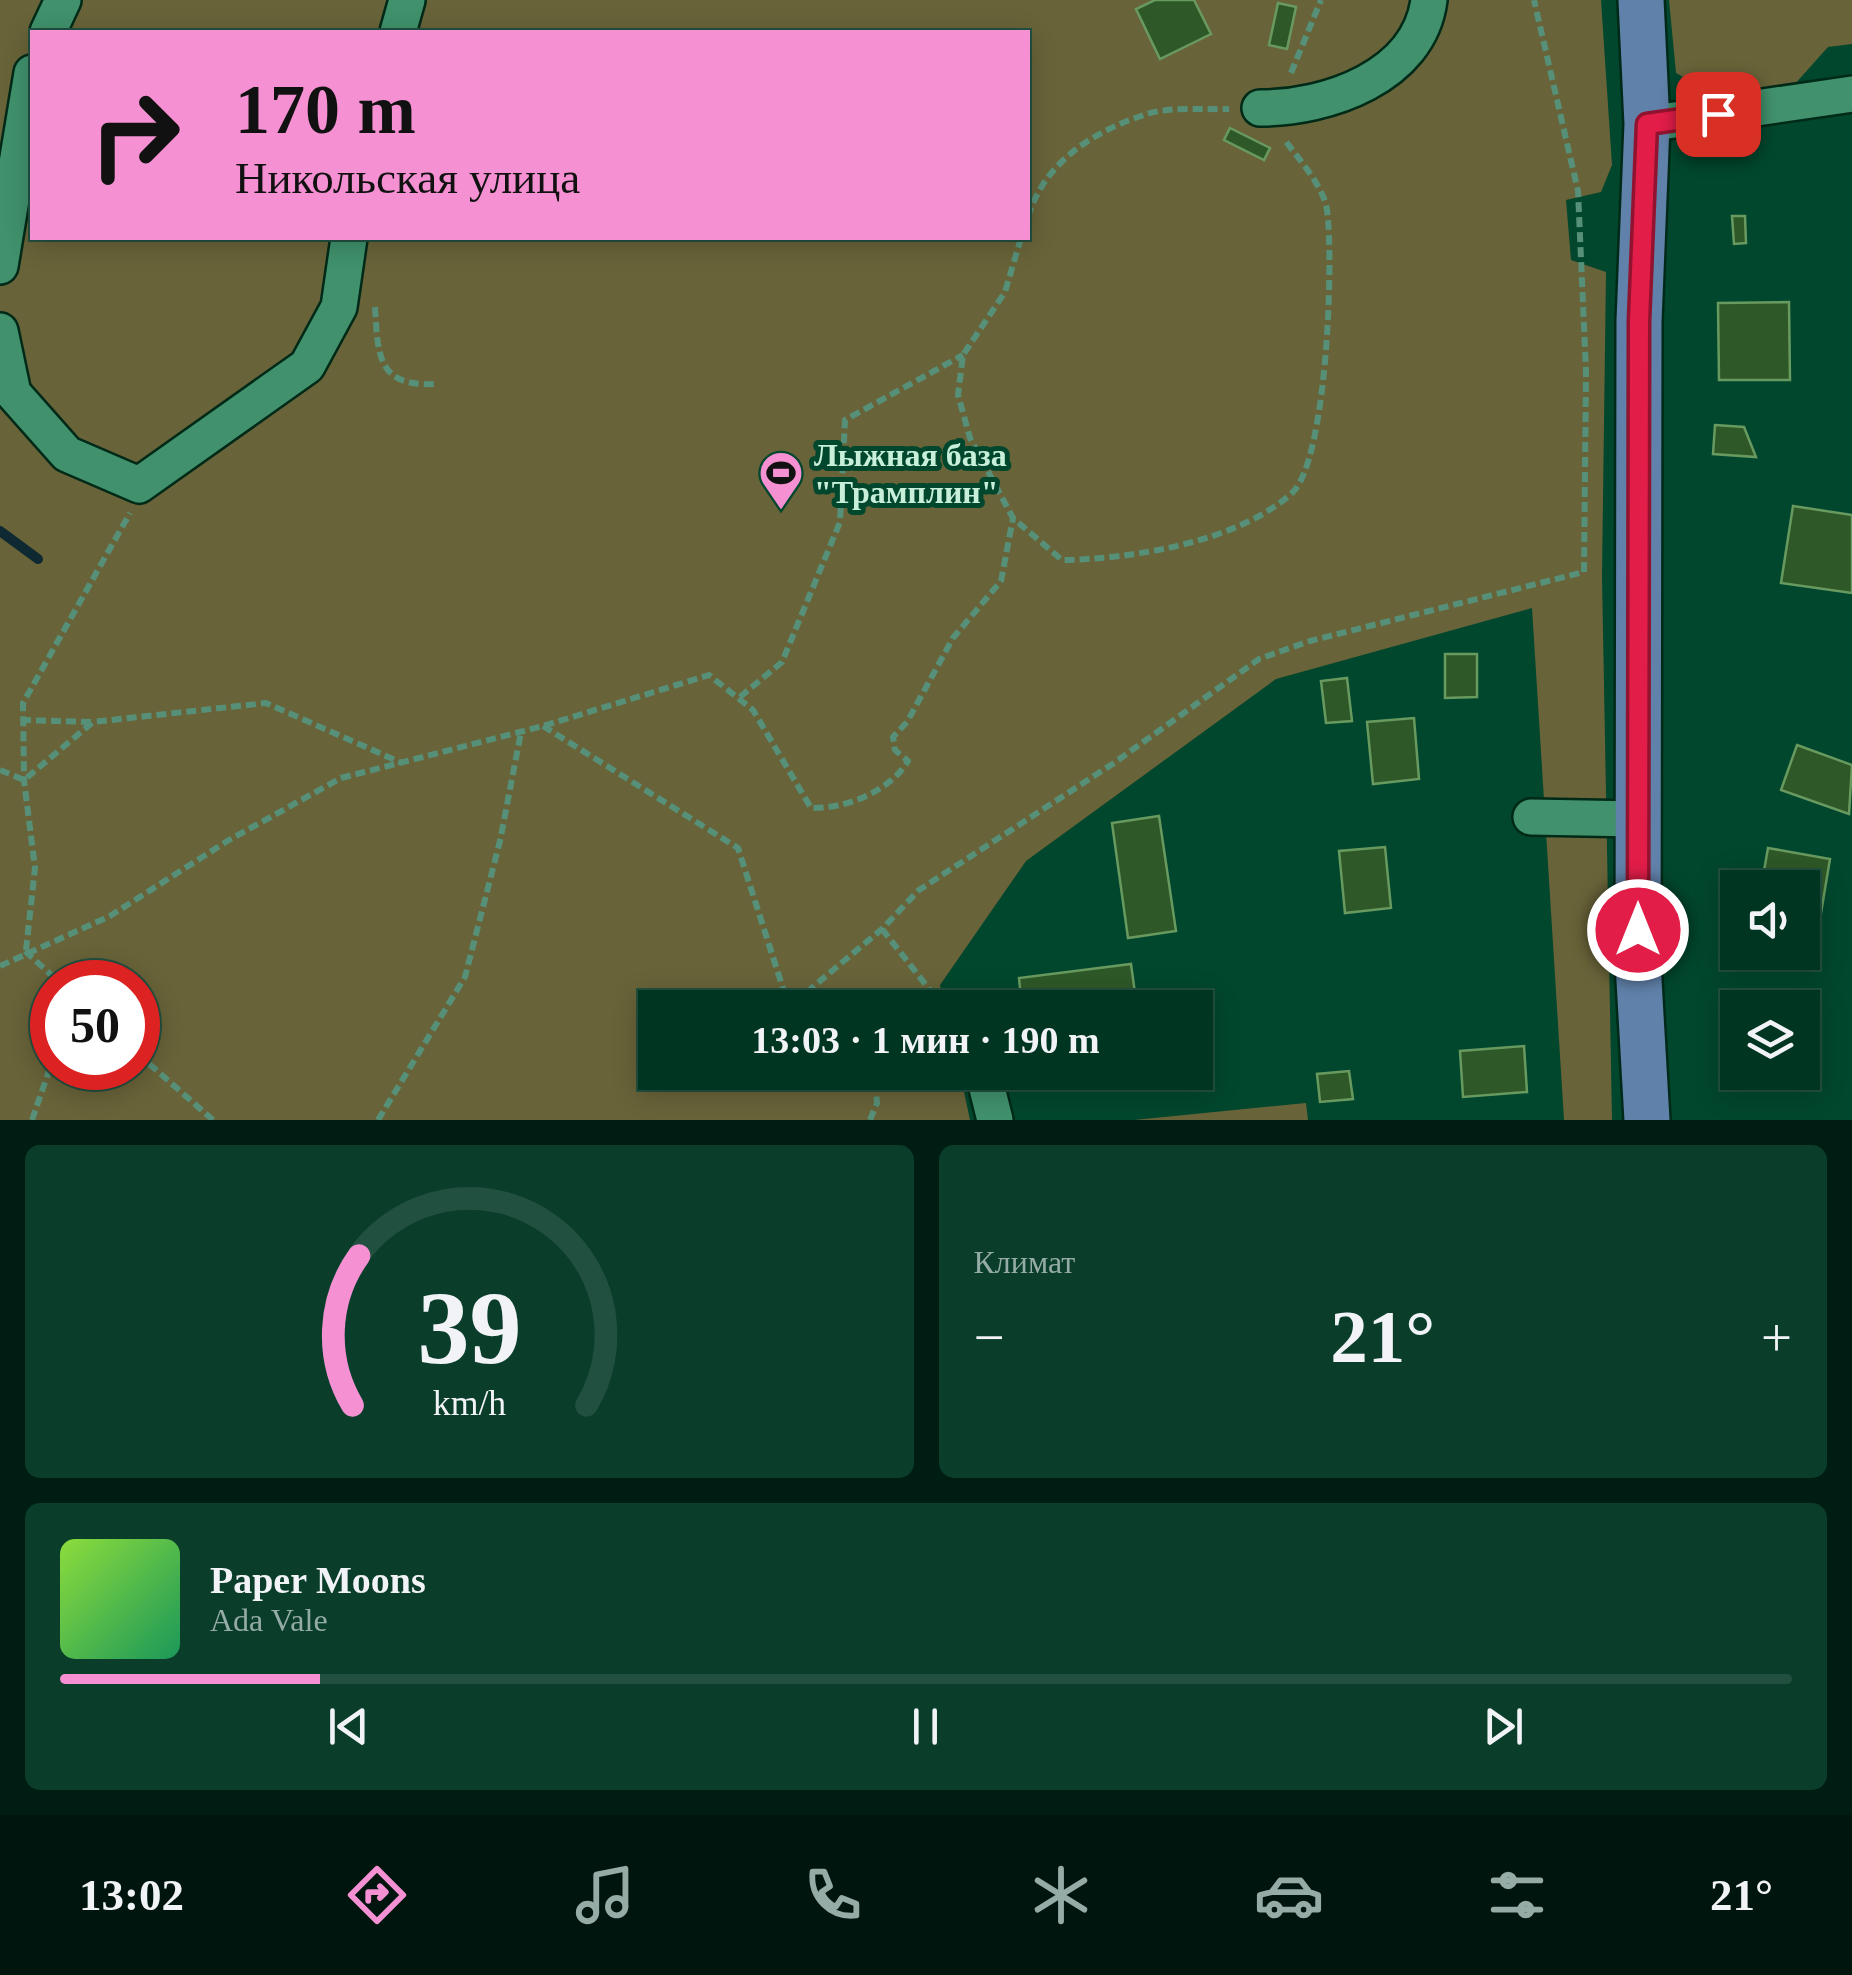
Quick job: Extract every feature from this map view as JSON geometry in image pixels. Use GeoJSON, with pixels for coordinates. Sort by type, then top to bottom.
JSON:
{"type":"FeatureCollection","features":[{"type":"Feature","properties":{"kind":"main road"},"geometry":{"type":"LineString","coordinates":[[1640,0],[1647,124],[1639,321],[1638,963],[1647,1120]]}},
{"type":"Feature","properties":{"kind":"street"},"geometry":{"type":"LineString","coordinates":[[49,30],[64,0]]}},
{"type":"Feature","properties":{"kind":"street"},"geometry":{"type":"LineString","coordinates":[[399,30],[407,0]]}},
{"type":"Feature","properties":{"kind":"street"},"geometry":{"type":"LineString","coordinates":[[1260,108],[1300,108],[1358,88],[1401,58],[1426,18],[1429,0]]}},
{"type":"Feature","properties":{"kind":"street"},"geometry":{"type":"LineString","coordinates":[[0,266],[30,85]]}},
{"type":"Feature","properties":{"kind":"street"},"geometry":{"type":"LineString","coordinates":[[1647,124],[1852,94]]}},
{"type":"Feature","properties":{"kind":"street"},"geometry":{"type":"LineString","coordinates":[[0,330],[12,393],[67,454],[139,484],[307,366],[339,308],[349,240]]}},
{"type":"Feature","properties":{"kind":"street"},"geometry":{"type":"LineString","coordinates":[[1531,817],[1638,819]]}},
{"type":"Feature","properties":{"kind":"street"},"geometry":{"type":"LineString","coordinates":[[988,1090],[995,1120]]}},
{"type":"Feature","properties":{"kind":"path"},"geometry":{"type":"LineString","coordinates":[[1030,210],[1036,188],[1066,154],[1147,114],[1260,108],[1294,69],[1320,0]]}},
{"type":"Feature","properties":{"kind":"path"},"geometry":{"type":"LineString","coordinates":[[544,726],[738,848],[789,1007],[882,929],[919,890],[1114,763],[1259,660],[1310,640],[1584,572],[1586,371],[1578,191],[1534,0]]}},
{"type":"Feature","properties":{"kind":"path"},"geometry":{"type":"LineString","coordinates":[[1020,240],[1005,292],[963,355],[958,395],[970,438],[1013,518],[1062,560],[1118,559],[1245,522],[1294,492],[1310,458],[1324,374],[1330,288],[1327,206],[1299,158],[1260,108]]}},
{"type":"Feature","properties":{"kind":"path"},"geometry":{"type":"LineString","coordinates":[[372,290],[378,353],[392,376],[414,385],[436,384]]}},
{"type":"Feature","properties":{"kind":"path"},"geometry":{"type":"LineString","coordinates":[[740,697],[782,662],[840,522],[845,420],[963,355]]}},
{"type":"Feature","properties":{"kind":"path"},"geometry":{"type":"LineString","coordinates":[[26,952],[35,868],[24,780],[23,703],[136,505]]}},
{"type":"Feature","properties":{"kind":"path"},"geometry":{"type":"LineString","coordinates":[[0,966],[110,916],[342,778],[544,726],[709,675],[754,710],[811,808],[834,809],[897,780],[908,761],[895,750],[893,737],[907,722],[953,638],[1001,581],[1013,518]]}},
{"type":"Feature","properties":{"kind":"path"},"geometry":{"type":"LineString","coordinates":[[21,720],[93,722],[266,703],[403,763]]}},
{"type":"Feature","properties":{"kind":"path"},"geometry":{"type":"LineString","coordinates":[[24,780],[93,722]]}},
{"type":"Feature","properties":{"kind":"path"},"geometry":{"type":"LineString","coordinates":[[378,1120],[465,977],[500,841],[521,732]]}},
{"type":"Feature","properties":{"kind":"path"},"geometry":{"type":"LineString","coordinates":[[0,770],[24,780]]}},
{"type":"Feature","properties":{"kind":"path"},"geometry":{"type":"LineString","coordinates":[[882,929],[930,990]]}},
{"type":"Feature","properties":{"kind":"path"},"geometry":{"type":"LineString","coordinates":[[26,952],[35,960]]}},
{"type":"Feature","properties":{"kind":"path"},"geometry":{"type":"LineString","coordinates":[[160,1073],[214,1120]]}},
{"type":"Feature","properties":{"kind":"path"},"geometry":{"type":"LineString","coordinates":[[32,1120],[42,1090]]}},
{"type":"Feature","properties":{"kind":"path"},"geometry":{"type":"LineString","coordinates":[[870,1120],[878,1103],[876,1090]]}},
{"type":"Feature","properties":{"kind":"shaded area","name":"Лыжная база \"Трамплин\""},"geometry":{"type":"Polygon","coordinates":[[[0,0],[1601,0],[1612,165],[1601,192],[1566,200],[1571,260],[1606,272],[1602,576],[1612,1120],[1564,1120],[1532,608],[1276,679],[1026,861],[940,985],[941,990],[638,990],[638,1090],[964,1090],[970,1120],[0,1120],[0,0]]]}},
{"type":"Feature","properties":{"kind":"shaded area"},"geometry":{"type":"Polygon","coordinates":[[[1669,0],[1852,0],[1852,44],[1828,47],[1794,85],[1716,95],[1676,73],[1669,0]]]}},
{"type":"Feature","properties":{"kind":"shaded area"},"geometry":{"type":"Polygon","coordinates":[[[1306,1103],[1308,1120],[1134,1120],[1306,1103]]]}},
{"type":"Feature","properties":{"kind":"building"},"geometry":{"type":"Polygon","coordinates":[[[1155,0],[1194,0],[1211,34],[1160,59],[1136,9],[1155,0]]]}},
{"type":"Feature","properties":{"kind":"building"},"geometry":{"type":"Polygon","coordinates":[[[1278,3],[1296,7],[1287,49],[1269,45],[1278,3]]]}},
{"type":"Feature","properties":{"kind":"building"},"geometry":{"type":"Polygon","coordinates":[[[1230,128],[1270,148],[1264,160],[1224,140],[1230,128]]]}},
{"type":"Feature","properties":{"kind":"building"},"geometry":{"type":"Polygon","coordinates":[[[1732,216],[1745,216],[1746,243],[1734,244],[1732,216]]]}},
{"type":"Feature","properties":{"kind":"building"},"geometry":{"type":"Polygon","coordinates":[[[1789,302],[1790,380],[1719,380],[1718,303],[1789,302]]]}},
{"type":"Feature","properties":{"kind":"building"},"geometry":{"type":"Polygon","coordinates":[[[1715,425],[1744,427],[1756,457],[1713,454],[1715,425]]]}},
{"type":"Feature","properties":{"kind":"building"},"geometry":{"type":"Polygon","coordinates":[[[1793,506],[1852,515],[1852,593],[1781,583],[1793,506]]]}},
{"type":"Feature","properties":{"kind":"building"},"geometry":{"type":"Polygon","coordinates":[[[1445,654],[1477,654],[1477,697],[1445,698],[1445,654]]]}},
{"type":"Feature","properties":{"kind":"building"},"geometry":{"type":"Polygon","coordinates":[[[1347,678],[1352,721],[1326,723],[1321,681],[1347,678]]]}},
{"type":"Feature","properties":{"kind":"building"},"geometry":{"type":"Polygon","coordinates":[[[1414,718],[1419,779],[1373,784],[1367,722],[1414,718]]]}},
{"type":"Feature","properties":{"kind":"building"},"geometry":{"type":"Polygon","coordinates":[[[1797,745],[1852,765],[1849,814],[1781,790],[1797,745]]]}},
{"type":"Feature","properties":{"kind":"building"},"geometry":{"type":"Polygon","coordinates":[[[1159,816],[1176,931],[1128,938],[1112,823],[1159,816]]]}},
{"type":"Feature","properties":{"kind":"building"},"geometry":{"type":"Polygon","coordinates":[[[1385,847],[1391,908],[1345,913],[1339,851],[1385,847]]]}},
{"type":"Feature","properties":{"kind":"building"},"geometry":{"type":"Polygon","coordinates":[[[1768,848],[1830,859],[1820,919],[1820,870],[1764,870],[1768,848]]]}},
{"type":"Feature","properties":{"kind":"building"},"geometry":{"type":"Polygon","coordinates":[[[1131,964],[1135,990],[1020,990],[1019,978],[1131,964]]]}},
{"type":"Feature","properties":{"kind":"building"},"geometry":{"type":"Polygon","coordinates":[[[1524,1046],[1527,1092],[1463,1097],[1460,1051],[1524,1046]]]}},
{"type":"Feature","properties":{"kind":"building"},"geometry":{"type":"Polygon","coordinates":[[[1349,1071],[1353,1099],[1320,1102],[1317,1074],[1349,1071]]]}},
{"type":"Feature","properties":{"kind":"waterway"},"geometry":{"type":"LineString","coordinates":[[0,531],[38,559]]}},
{"type":"Feature","properties":{"kind":"place","name":"Лыжная база \"Трамплин\""},"geometry":{"type":"Point","coordinates":[781,511]}},
{"type":"Feature","properties":{"kind":"route"},"geometry":{"type":"LineString","coordinates":[[1638,930],[1639,298],[1647,124],[1718,114]]}}]}
